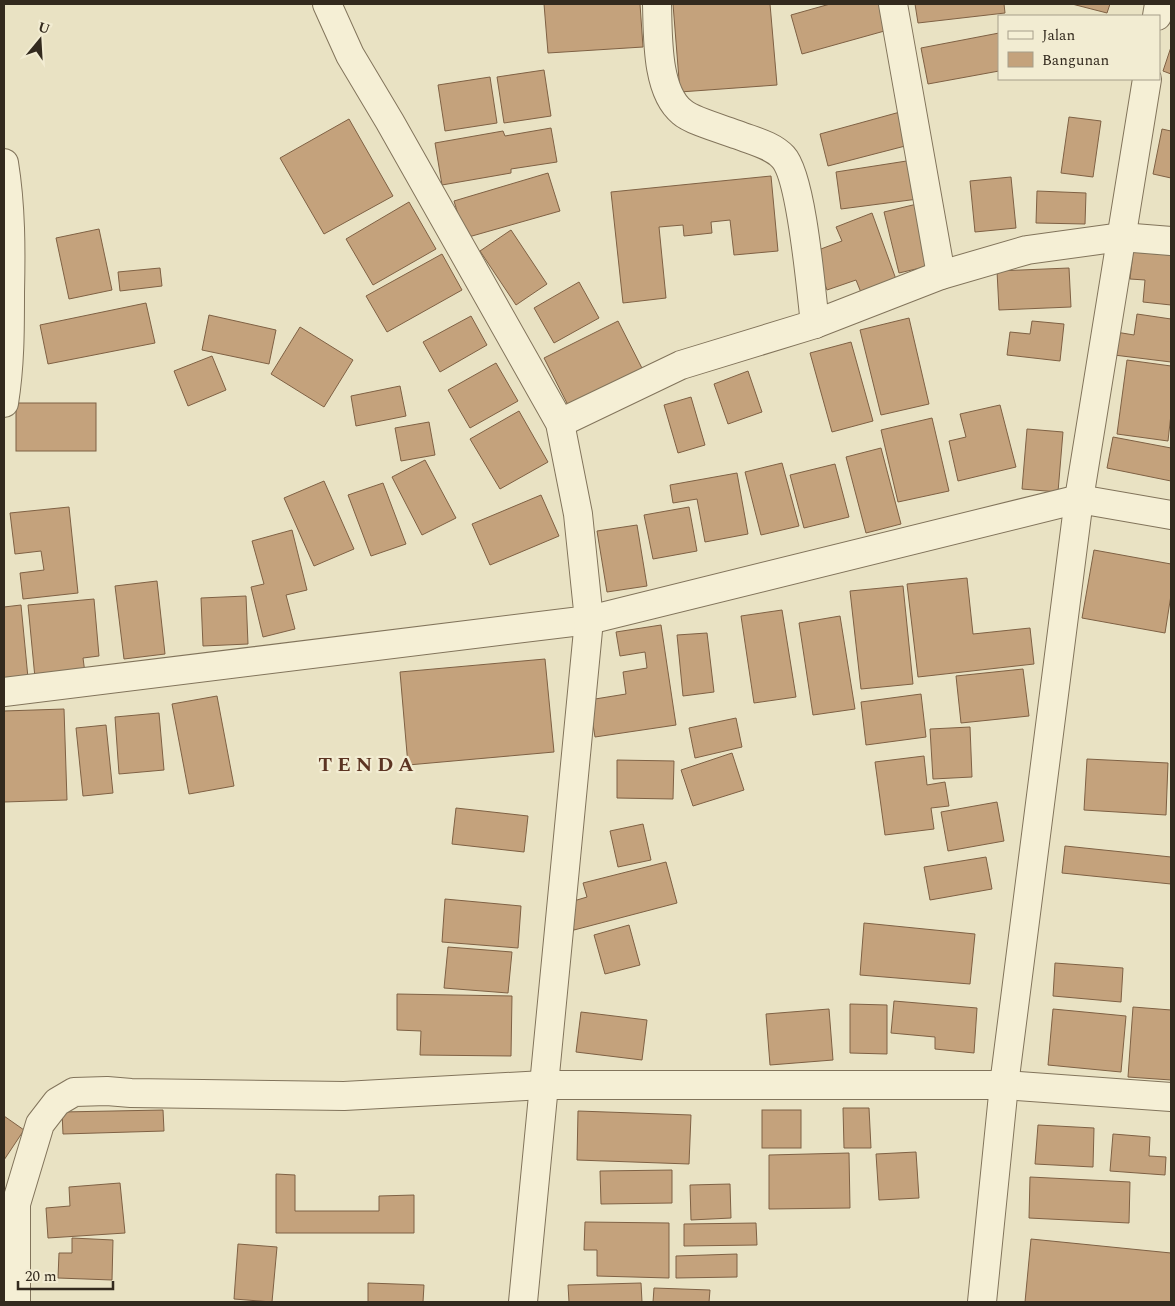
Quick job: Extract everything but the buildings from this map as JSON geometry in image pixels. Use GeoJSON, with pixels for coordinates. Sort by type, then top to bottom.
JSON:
{"type":"FeatureCollection","features":[{"type":"Feature","properties":{"kind":"street"},"geometry":{"type":"LineString","coordinates":[[327,4],[350,55],[390,122],[560,423],[578,514],[589,620],[524,1302]]}},
{"type":"Feature","properties":{"kind":"street"},"geometry":{"type":"LineString","coordinates":[[657,4],[659,62],[670,97],[682,112],[702,122],[770,147],[782,156],[789,165],[800,208],[815,324]]}},
{"type":"Feature","properties":{"kind":"street"},"geometry":{"type":"LineString","coordinates":[[893,4],[941,275]]}},
{"type":"Feature","properties":{"kind":"street"},"geometry":{"type":"LineString","coordinates":[[982,1302],[1004,1085],[1079,499],[1147,80]]}},
{"type":"Feature","properties":{"kind":"street"},"geometry":{"type":"LineString","coordinates":[[4,164],[8,190],[10,294],[9,372],[4,403]]}},
{"type":"Feature","properties":{"kind":"street"},"geometry":{"type":"LineString","coordinates":[[560,423],[681,365],[815,324],[941,275],[1027,250],[1121,237],[1171,241]]}},
{"type":"Feature","properties":{"kind":"street"},"geometry":{"type":"LineString","coordinates":[[4,692],[589,620],[1079,499],[1171,515]]}},
{"type":"Feature","properties":{"kind":"street"},"geometry":{"type":"LineString","coordinates":[[16,1302],[10,1200],[40,1124],[57,1102],[74,1092],[344,1096],[544,1085],[1004,1085],[1171,1097]]}},
{"type":"Feature","properties":{"kind":"district","name":"T E N D A"},"geometry":{"type":"Point","coordinates":[366,765]}}]}
